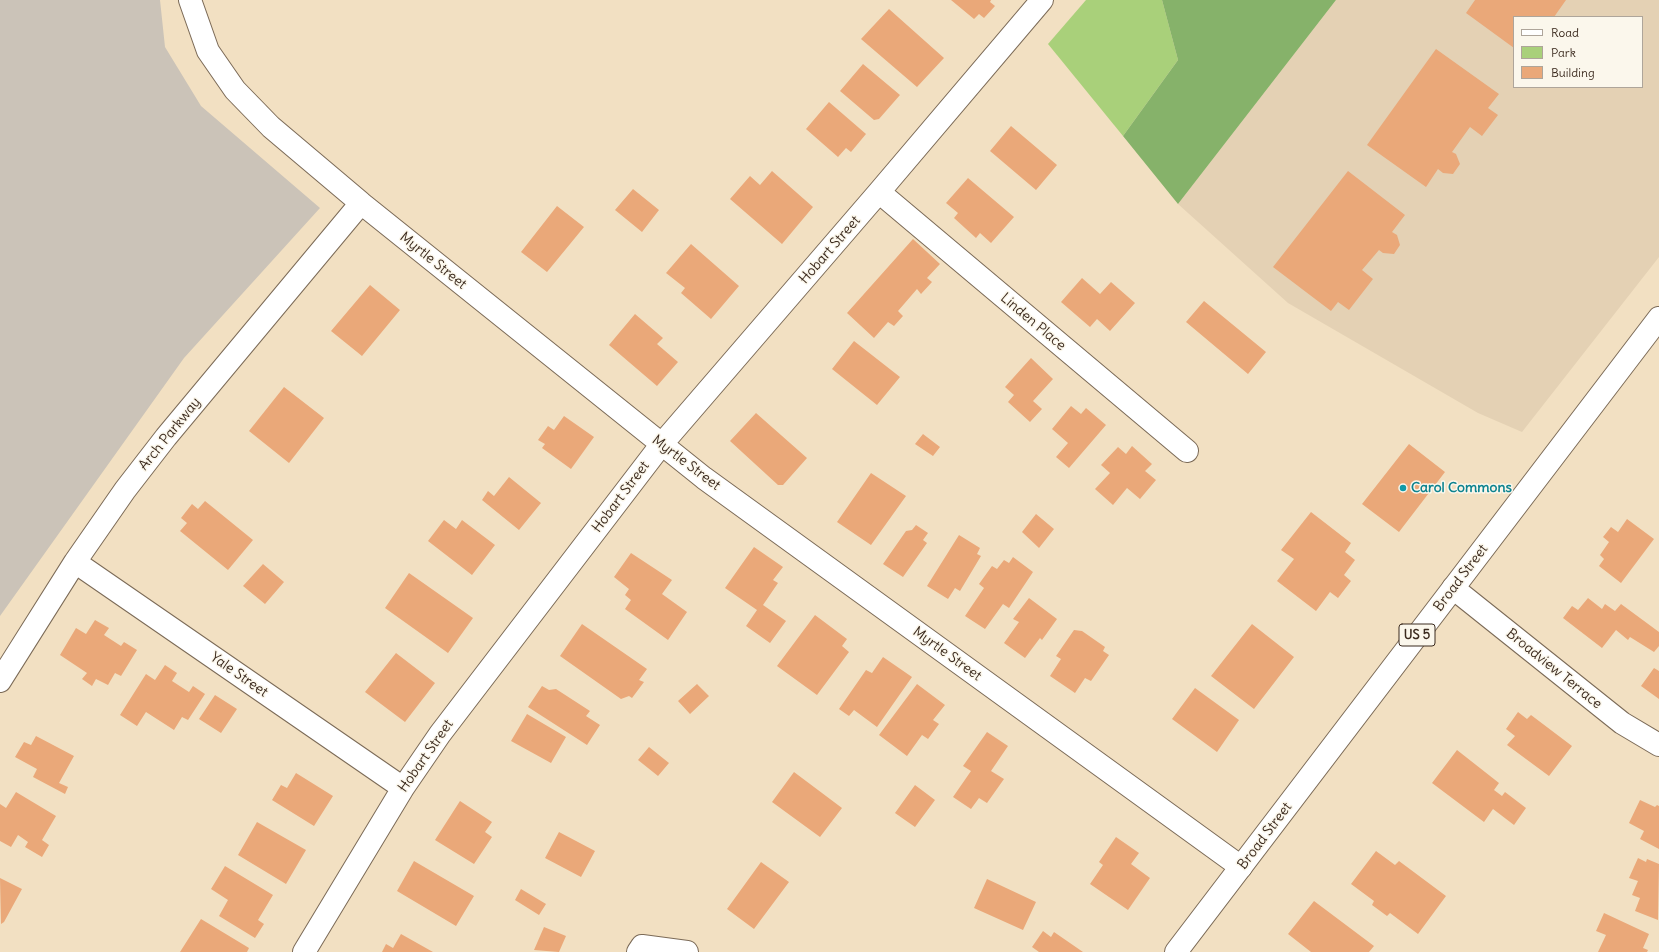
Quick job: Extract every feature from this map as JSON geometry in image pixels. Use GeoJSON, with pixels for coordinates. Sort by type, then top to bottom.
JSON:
{"type":"FeatureCollection","features":[{"type":"Feature","properties":{"kind":"street","name":"Myrtle Street"},"geometry":{"type":"LineString","coordinates":[[190,0],[208,51],[235,90],[271,127],[361,203],[661,445],[711,483],[1242,867]]}},
{"type":"Feature","properties":{"kind":"street","name":"Hobart Street"},"geometry":{"type":"LineString","coordinates":[[304,952],[402,788],[440,734],[661,445],[1042,0]]}},
{"type":"Feature","properties":{"kind":"street","name":"Linden Place"},"geometry":{"type":"LineString","coordinates":[[879,192],[1187,451]]}},
{"type":"Feature","properties":{"kind":"street","name":"Arch Parkway"},"geometry":{"type":"LineString","coordinates":[[0,680],[75,562],[125,490],[166,437],[361,203]]}},
{"type":"Feature","properties":{"kind":"street","name":"Broad Street"},"geometry":{"type":"LineString","coordinates":[[1176,952],[1659,318]]}},
{"type":"Feature","properties":{"kind":"street","name":"Yale Street"},"geometry":{"type":"LineString","coordinates":[[75,562],[402,788]]}},
{"type":"Feature","properties":{"kind":"street","name":"Broadview Terrace"},"geometry":{"type":"LineString","coordinates":[[1453,588],[1622,723],[1659,745]]}},
{"type":"Feature","properties":{"kind":"street"},"geometry":{"type":"LineString","coordinates":[[638,952],[642,946],[686,952]]}},
{"type":"Feature","properties":{"kind":"shaded area"},"geometry":{"type":"Polygon","coordinates":[[[0,0],[160,0],[165,47],[201,106],[320,208],[184,358],[0,616],[0,0]]]}},
{"type":"Feature","properties":{"kind":"shaded area"},"geometry":{"type":"Polygon","coordinates":[[[1336,0],[1659,0],[1659,257],[1522,432],[1478,413],[1288,303],[1178,204],[1336,0]]]}},
{"type":"Feature","properties":{"kind":"green space"},"geometry":{"type":"Polygon","coordinates":[[[1086,0],[1162,0],[1178,60],[1123,136],[1048,44],[1086,0]]]}},
{"type":"Feature","properties":{"kind":"green space"},"geometry":{"type":"Polygon","coordinates":[[[1162,0],[1336,0],[1178,204],[1123,136],[1178,60],[1162,0]]]}},
{"type":"Feature","properties":{"kind":"building"},"geometry":{"type":"Polygon","coordinates":[[[951,0],[991,0],[990,2],[995,6],[984,18],[979,14],[974,19],[951,0]]]}},
{"type":"Feature","properties":{"kind":"building"},"geometry":{"type":"Polygon","coordinates":[[[1475,0],[1566,0],[1555,16],[1513,16],[1513,47],[1466,13],[1475,0]]]}},
{"type":"Feature","properties":{"kind":"building"},"geometry":{"type":"Polygon","coordinates":[[[889,9],[944,58],[917,87],[861,39],[889,9]]]}},
{"type":"Feature","properties":{"kind":"building"},"geometry":{"type":"Polygon","coordinates":[[[1436,49],[1499,94],[1488,108],[1498,115],[1482,136],[1470,127],[1452,152],[1456,154],[1460,164],[1453,174],[1443,173],[1438,169],[1426,187],[1367,145],[1436,49]]]}},
{"type":"Feature","properties":{"kind":"building"},"geometry":{"type":"Polygon","coordinates":[[[863,64],[900,95],[879,119],[874,120],[840,91],[863,64]]]}},
{"type":"Feature","properties":{"kind":"building"},"geometry":{"type":"Polygon","coordinates":[[[829,102],[866,134],[851,152],[846,148],[838,157],[806,129],[829,102]]]}},
{"type":"Feature","properties":{"kind":"building"},"geometry":{"type":"Polygon","coordinates":[[[1011,126],[1057,165],[1036,190],[990,151],[1011,126]]]}},
{"type":"Feature","properties":{"kind":"building"},"geometry":{"type":"Polygon","coordinates":[[[772,171],[813,207],[782,244],[730,199],[750,176],[760,185],[772,171]]]}},
{"type":"Feature","properties":{"kind":"building"},"geometry":{"type":"Polygon","coordinates":[[[1348,171],[1405,215],[1392,232],[1397,235],[1400,245],[1394,254],[1383,253],[1379,250],[1362,270],[1373,279],[1349,310],[1338,302],[1331,311],[1273,267],[1348,171]]]}},
{"type":"Feature","properties":{"kind":"building"},"geometry":{"type":"Polygon","coordinates":[[[968,178],[1014,217],[991,243],[980,233],[976,238],[954,218],[958,213],[946,203],[968,178]]]}},
{"type":"Feature","properties":{"kind":"building"},"geometry":{"type":"Polygon","coordinates":[[[633,189],[659,210],[642,232],[615,210],[633,189]]]}},
{"type":"Feature","properties":{"kind":"building"},"geometry":{"type":"Polygon","coordinates":[[[557,206],[584,227],[547,272],[521,252],[557,206]]]}},
{"type":"Feature","properties":{"kind":"building"},"geometry":{"type":"Polygon","coordinates":[[[913,239],[940,264],[927,278],[932,282],[921,294],[917,289],[898,311],[903,316],[894,326],[888,322],[874,338],[847,313],[913,239]]]}},
{"type":"Feature","properties":{"kind":"building"},"geometry":{"type":"Polygon","coordinates":[[[691,244],[739,286],[711,319],[681,293],[685,288],[666,273],[691,244]]]}},
{"type":"Feature","properties":{"kind":"building"},"geometry":{"type":"Polygon","coordinates":[[[1082,278],[1100,294],[1111,282],[1135,303],[1110,331],[1097,319],[1090,327],[1061,302],[1082,278]]]}},
{"type":"Feature","properties":{"kind":"building"},"geometry":{"type":"Polygon","coordinates":[[[370,285],[400,310],[362,356],[331,331],[370,285]]]}},
{"type":"Feature","properties":{"kind":"building"},"geometry":{"type":"Polygon","coordinates":[[[1204,301],[1266,352],[1248,374],[1186,322],[1204,301]]]}},
{"type":"Feature","properties":{"kind":"building"},"geometry":{"type":"Polygon","coordinates":[[[635,314],[663,338],[657,344],[678,362],[657,386],[609,345],[635,314]]]}},
{"type":"Feature","properties":{"kind":"building"},"geometry":{"type":"Polygon","coordinates":[[[854,341],[900,377],[877,405],[832,369],[854,341]]]}},
{"type":"Feature","properties":{"kind":"building"},"geometry":{"type":"Polygon","coordinates":[[[1031,358],[1053,379],[1033,401],[1042,409],[1030,422],[1008,402],[1014,395],[1005,387],[1031,358]]]}},
{"type":"Feature","properties":{"kind":"building"},"geometry":{"type":"Polygon","coordinates":[[[284,387],[324,418],[289,463],[249,431],[284,387]]]}},
{"type":"Feature","properties":{"kind":"building"},"geometry":{"type":"Polygon","coordinates":[[[1071,406],[1081,414],[1086,408],[1106,425],[1069,468],[1056,457],[1068,443],[1052,429],[1071,406]]]}},
{"type":"Feature","properties":{"kind":"building"},"geometry":{"type":"Polygon","coordinates":[[[756,413],[807,458],[783,485],[778,485],[730,441],[756,413]]]}},
{"type":"Feature","properties":{"kind":"building"},"geometry":{"type":"Polygon","coordinates":[[[564,416],[594,437],[571,469],[542,448],[545,444],[538,440],[548,426],[554,430],[564,416]]]}},
{"type":"Feature","properties":{"kind":"building"},"geometry":{"type":"Polygon","coordinates":[[[923,434],[940,447],[933,456],[915,444],[923,434]]]}},
{"type":"Feature","properties":{"kind":"building","name":"Carol Commons"},"geometry":{"type":"Polygon","coordinates":[[[1409,444],[1445,472],[1399,532],[1362,504],[1409,444]]]}},
{"type":"Feature","properties":{"kind":"building"},"geometry":{"type":"Polygon","coordinates":[[[1132,446],[1152,464],[1145,471],[1156,480],[1140,499],[1127,488],[1113,505],[1095,489],[1110,473],[1101,465],[1118,447],[1126,454],[1132,446]]]}},
{"type":"Feature","properties":{"kind":"building"},"geometry":{"type":"Polygon","coordinates":[[[871,473],[906,496],[871,545],[837,522],[871,473]]]}},
{"type":"Feature","properties":{"kind":"building"},"geometry":{"type":"Polygon","coordinates":[[[509,477],[541,503],[519,530],[482,500],[488,491],[494,496],[509,477]]]}},
{"type":"Feature","properties":{"kind":"building"},"geometry":{"type":"Polygon","coordinates":[[[205,501],[253,540],[228,570],[180,531],[187,523],[181,518],[192,504],[198,509],[205,501]]]}},
{"type":"Feature","properties":{"kind":"building"},"geometry":{"type":"Polygon","coordinates":[[[1311,512],[1351,543],[1345,552],[1355,560],[1344,575],[1351,581],[1338,598],[1330,592],[1316,611],[1277,581],[1294,559],[1281,550],[1311,512]]]}},
{"type":"Feature","properties":{"kind":"building"},"geometry":{"type":"Polygon","coordinates":[[[1036,514],[1054,529],[1039,548],[1022,532],[1036,514]]]}},
{"type":"Feature","properties":{"kind":"building"},"geometry":{"type":"Polygon","coordinates":[[[1627,519],[1654,539],[1621,583],[1599,566],[1604,559],[1600,555],[1609,542],[1603,537],[1611,527],[1618,532],[1627,519]]]}},
{"type":"Feature","properties":{"kind":"building"},"geometry":{"type":"Polygon","coordinates":[[[444,520],[456,529],[462,520],[495,545],[472,575],[428,541],[444,520]]]}},
{"type":"Feature","properties":{"kind":"building"},"geometry":{"type":"Polygon","coordinates":[[[916,525],[928,533],[923,540],[927,543],[903,577],[883,564],[906,531],[912,530],[916,525]]]}},
{"type":"Feature","properties":{"kind":"building"},"geometry":{"type":"Polygon","coordinates":[[[959,535],[980,548],[977,554],[981,556],[960,591],[955,588],[948,599],[927,586],[959,535]]]}},
{"type":"Feature","properties":{"kind":"building"},"geometry":{"type":"Polygon","coordinates":[[[754,547],[783,567],[773,580],[778,583],[763,605],[786,621],[770,643],[746,626],[757,610],[725,588],[754,547]]]}},
{"type":"Feature","properties":{"kind":"building"},"geometry":{"type":"Polygon","coordinates":[[[631,553],[672,580],[662,594],[687,612],[668,640],[625,609],[631,600],[625,595],[629,589],[614,577],[631,553]]]}},
{"type":"Feature","properties":{"kind":"building"},"geometry":{"type":"Polygon","coordinates":[[[1013,557],[1033,572],[1009,608],[1003,604],[985,629],[965,616],[984,588],[979,584],[992,566],[997,569],[1004,560],[1009,563],[1013,557]]]}},
{"type":"Feature","properties":{"kind":"building"},"geometry":{"type":"Polygon","coordinates":[[[263,564],[284,582],[265,604],[243,586],[263,564]]]}},
{"type":"Feature","properties":{"kind":"building"},"geometry":{"type":"Polygon","coordinates":[[[409,573],[473,618],[448,653],[385,608],[409,573]]]}},
{"type":"Feature","properties":{"kind":"building"},"geometry":{"type":"Polygon","coordinates":[[[1029,598],[1057,619],[1042,640],[1040,638],[1025,658],[1004,643],[1019,622],[1013,619],[1029,598]]]}},
{"type":"Feature","properties":{"kind":"building"},"geometry":{"type":"Polygon","coordinates":[[[1588,598],[1602,609],[1605,604],[1615,611],[1621,604],[1659,632],[1659,646],[1654,652],[1630,637],[1628,640],[1616,630],[1602,648],[1563,618],[1572,606],[1578,610],[1588,598]]]}},
{"type":"Feature","properties":{"kind":"building"},"geometry":{"type":"Polygon","coordinates":[[[815,615],[847,639],[842,646],[849,652],[817,695],[777,666],[815,615]]]}},
{"type":"Feature","properties":{"kind":"building"},"geometry":{"type":"Polygon","coordinates":[[[95,620],[109,628],[104,635],[121,646],[124,642],[137,650],[121,676],[115,673],[108,685],[96,679],[92,686],[82,679],[87,673],[60,655],[76,628],[86,634],[95,620]]]}},
{"type":"Feature","properties":{"kind":"building"},"geometry":{"type":"Polygon","coordinates":[[[582,624],[647,669],[639,680],[644,682],[632,698],[629,696],[621,699],[560,656],[582,624]]]}},
{"type":"Feature","properties":{"kind":"building"},"geometry":{"type":"Polygon","coordinates":[[[1252,624],[1294,657],[1254,709],[1211,676],[1252,624]]]}},
{"type":"Feature","properties":{"kind":"building"},"geometry":{"type":"Polygon","coordinates":[[[1074,630],[1082,631],[1105,647],[1103,651],[1109,655],[1091,681],[1085,678],[1075,693],[1050,676],[1061,659],[1056,656],[1074,630]]]}},
{"type":"Feature","properties":{"kind":"building"},"geometry":{"type":"Polygon","coordinates":[[[396,653],[435,683],[405,722],[365,692],[396,653]]]}},
{"type":"Feature","properties":{"kind":"building"},"geometry":{"type":"Polygon","coordinates":[[[883,657],[912,677],[877,727],[854,710],[849,716],[839,709],[866,670],[872,673],[883,657]]]}},
{"type":"Feature","properties":{"kind":"building"},"geometry":{"type":"Polygon","coordinates":[[[165,665],[177,673],[172,681],[189,692],[193,686],[205,694],[188,720],[182,717],[174,730],[146,712],[137,726],[120,715],[146,674],[155,680],[165,665]]]}},
{"type":"Feature","properties":{"kind":"building"},"geometry":{"type":"Polygon","coordinates":[[[1654,668],[1659,671],[1659,699],[1641,686],[1654,668]]]}},
{"type":"Feature","properties":{"kind":"building"},"geometry":{"type":"Polygon","coordinates":[[[697,684],[709,696],[690,714],[678,701],[697,684]]]}},
{"type":"Feature","properties":{"kind":"building"},"geometry":{"type":"Polygon","coordinates":[[[917,684],[945,705],[933,720],[939,724],[928,739],[922,735],[907,756],[879,735],[917,684]]]}},
{"type":"Feature","properties":{"kind":"building"},"geometry":{"type":"Polygon","coordinates":[[[542,686],[549,690],[556,689],[590,711],[586,716],[600,725],[587,745],[528,707],[542,686]]]}},
{"type":"Feature","properties":{"kind":"building"},"geometry":{"type":"Polygon","coordinates":[[[1195,688],[1239,720],[1217,752],[1172,719],[1195,688]]]}},
{"type":"Feature","properties":{"kind":"building"},"geometry":{"type":"Polygon","coordinates":[[[215,695],[237,709],[221,733],[199,719],[215,695]]]}},
{"type":"Feature","properties":{"kind":"building"},"geometry":{"type":"Polygon","coordinates":[[[1518,712],[1527,719],[1531,715],[1572,746],[1549,776],[1507,745],[1515,736],[1506,729],[1518,712]]]}},
{"type":"Feature","properties":{"kind":"building"},"geometry":{"type":"Polygon","coordinates":[[[527,714],[566,737],[551,763],[511,741],[527,714]]]}},
{"type":"Feature","properties":{"kind":"building"},"geometry":{"type":"Polygon","coordinates":[[[987,732],[1008,746],[991,771],[1004,779],[987,803],[979,798],[971,809],[953,797],[971,771],[963,766],[987,732]]]}},
{"type":"Feature","properties":{"kind":"building"},"geometry":{"type":"Polygon","coordinates":[[[36,736],[74,756],[59,783],[68,787],[65,794],[33,777],[37,769],[15,757],[24,742],[31,745],[36,736]]]}},
{"type":"Feature","properties":{"kind":"building"},"geometry":{"type":"Polygon","coordinates":[[[649,747],[669,763],[658,776],[638,760],[649,747]]]}},
{"type":"Feature","properties":{"kind":"building"},"geometry":{"type":"Polygon","coordinates":[[[1457,750],[1499,783],[1494,790],[1502,796],[1505,792],[1526,808],[1514,825],[1493,809],[1484,822],[1432,783],[1457,750]]]}},
{"type":"Feature","properties":{"kind":"building"},"geometry":{"type":"Polygon","coordinates":[[[794,772],[842,808],[820,837],[772,802],[794,772]]]}},
{"type":"Feature","properties":{"kind":"building"},"geometry":{"type":"Polygon","coordinates":[[[296,773],[333,796],[314,826],[272,800],[281,785],[287,788],[296,773]]]}},
{"type":"Feature","properties":{"kind":"building"},"geometry":{"type":"Polygon","coordinates":[[[915,785],[935,800],[915,827],[895,813],[915,785]]]}},
{"type":"Feature","properties":{"kind":"building"},"geometry":{"type":"Polygon","coordinates":[[[16,792],[56,816],[42,840],[49,845],[42,857],[25,847],[28,842],[18,835],[11,847],[0,841],[0,804],[6,808],[16,792]]]}},
{"type":"Feature","properties":{"kind":"building"},"geometry":{"type":"Polygon","coordinates":[[[1640,800],[1655,807],[1657,805],[1659,806],[1659,849],[1640,839],[1644,831],[1629,823],[1640,800]]]}},
{"type":"Feature","properties":{"kind":"building"},"geometry":{"type":"Polygon","coordinates":[[[460,801],[492,822],[485,832],[492,837],[474,864],[435,840],[460,801]]]}},
{"type":"Feature","properties":{"kind":"building"},"geometry":{"type":"Polygon","coordinates":[[[257,822],[306,850],[286,884],[238,855],[257,822]]]}},
{"type":"Feature","properties":{"kind":"building"},"geometry":{"type":"Polygon","coordinates":[[[559,832],[595,851],[581,877],[545,858],[559,832]]]}},
{"type":"Feature","properties":{"kind":"building"},"geometry":{"type":"Polygon","coordinates":[[[1116,837],[1139,853],[1131,864],[1150,878],[1128,910],[1090,884],[1103,865],[1099,862],[1116,837]]]}},
{"type":"Feature","properties":{"kind":"building"},"geometry":{"type":"Polygon","coordinates":[[[1376,851],[1395,865],[1399,861],[1446,896],[1418,934],[1390,913],[1387,916],[1372,905],[1374,901],[1351,884],[1376,851]]]}},
{"type":"Feature","properties":{"kind":"building"},"geometry":{"type":"Polygon","coordinates":[[[1638,858],[1646,862],[1647,859],[1659,864],[1658,920],[1635,911],[1640,898],[1632,895],[1638,881],[1629,878],[1638,858]]]}},
{"type":"Feature","properties":{"kind":"building"},"geometry":{"type":"Polygon","coordinates":[[[414,861],[474,896],[456,926],[397,891],[414,861]]]}},
{"type":"Feature","properties":{"kind":"building"},"geometry":{"type":"Polygon","coordinates":[[[761,862],[789,882],[754,929],[727,909],[761,862]]]}},
{"type":"Feature","properties":{"kind":"building"},"geometry":{"type":"Polygon","coordinates":[[[225,866],[273,895],[258,920],[264,924],[255,938],[219,916],[228,900],[211,889],[225,866]]]}},
{"type":"Feature","properties":{"kind":"building"},"geometry":{"type":"Polygon","coordinates":[[[0,878],[22,889],[4,922],[1,924],[0,878]]]}},
{"type":"Feature","properties":{"kind":"building"},"geometry":{"type":"Polygon","coordinates":[[[987,879],[1036,902],[1023,930],[974,908],[987,879]]]}},
{"type":"Feature","properties":{"kind":"building"},"geometry":{"type":"Polygon","coordinates":[[[521,889],[546,904],[539,915],[515,900],[521,889]]]}},
{"type":"Feature","properties":{"kind":"building"},"geometry":{"type":"Polygon","coordinates":[[[1314,901],[1374,946],[1369,952],[1311,952],[1288,934],[1314,901]]]}},
{"type":"Feature","properties":{"kind":"building"},"geometry":{"type":"Polygon","coordinates":[[[1604,913],[1649,934],[1643,948],[1648,950],[1647,952],[1598,952],[1606,935],[1596,931],[1604,913]]]}},
{"type":"Feature","properties":{"kind":"building"},"geometry":{"type":"Polygon","coordinates":[[[201,919],[249,948],[247,952],[180,952],[201,919]]]}},
{"type":"Feature","properties":{"kind":"building"},"geometry":{"type":"Polygon","coordinates":[[[544,927],[566,936],[559,952],[534,950],[544,927]]]}},
{"type":"Feature","properties":{"kind":"building"},"geometry":{"type":"Polygon","coordinates":[[[1043,931],[1051,937],[1054,932],[1083,952],[1039,952],[1032,947],[1043,931]]]}},
{"type":"Feature","properties":{"kind":"building"},"geometry":{"type":"Polygon","coordinates":[[[401,934],[433,952],[382,952],[386,944],[393,948],[401,934]]]}},
{"type":"Feature","properties":{"kind":"place","name":"Carol Commons"},"geometry":{"type":"Point","coordinates":[1403,488]}}]}
